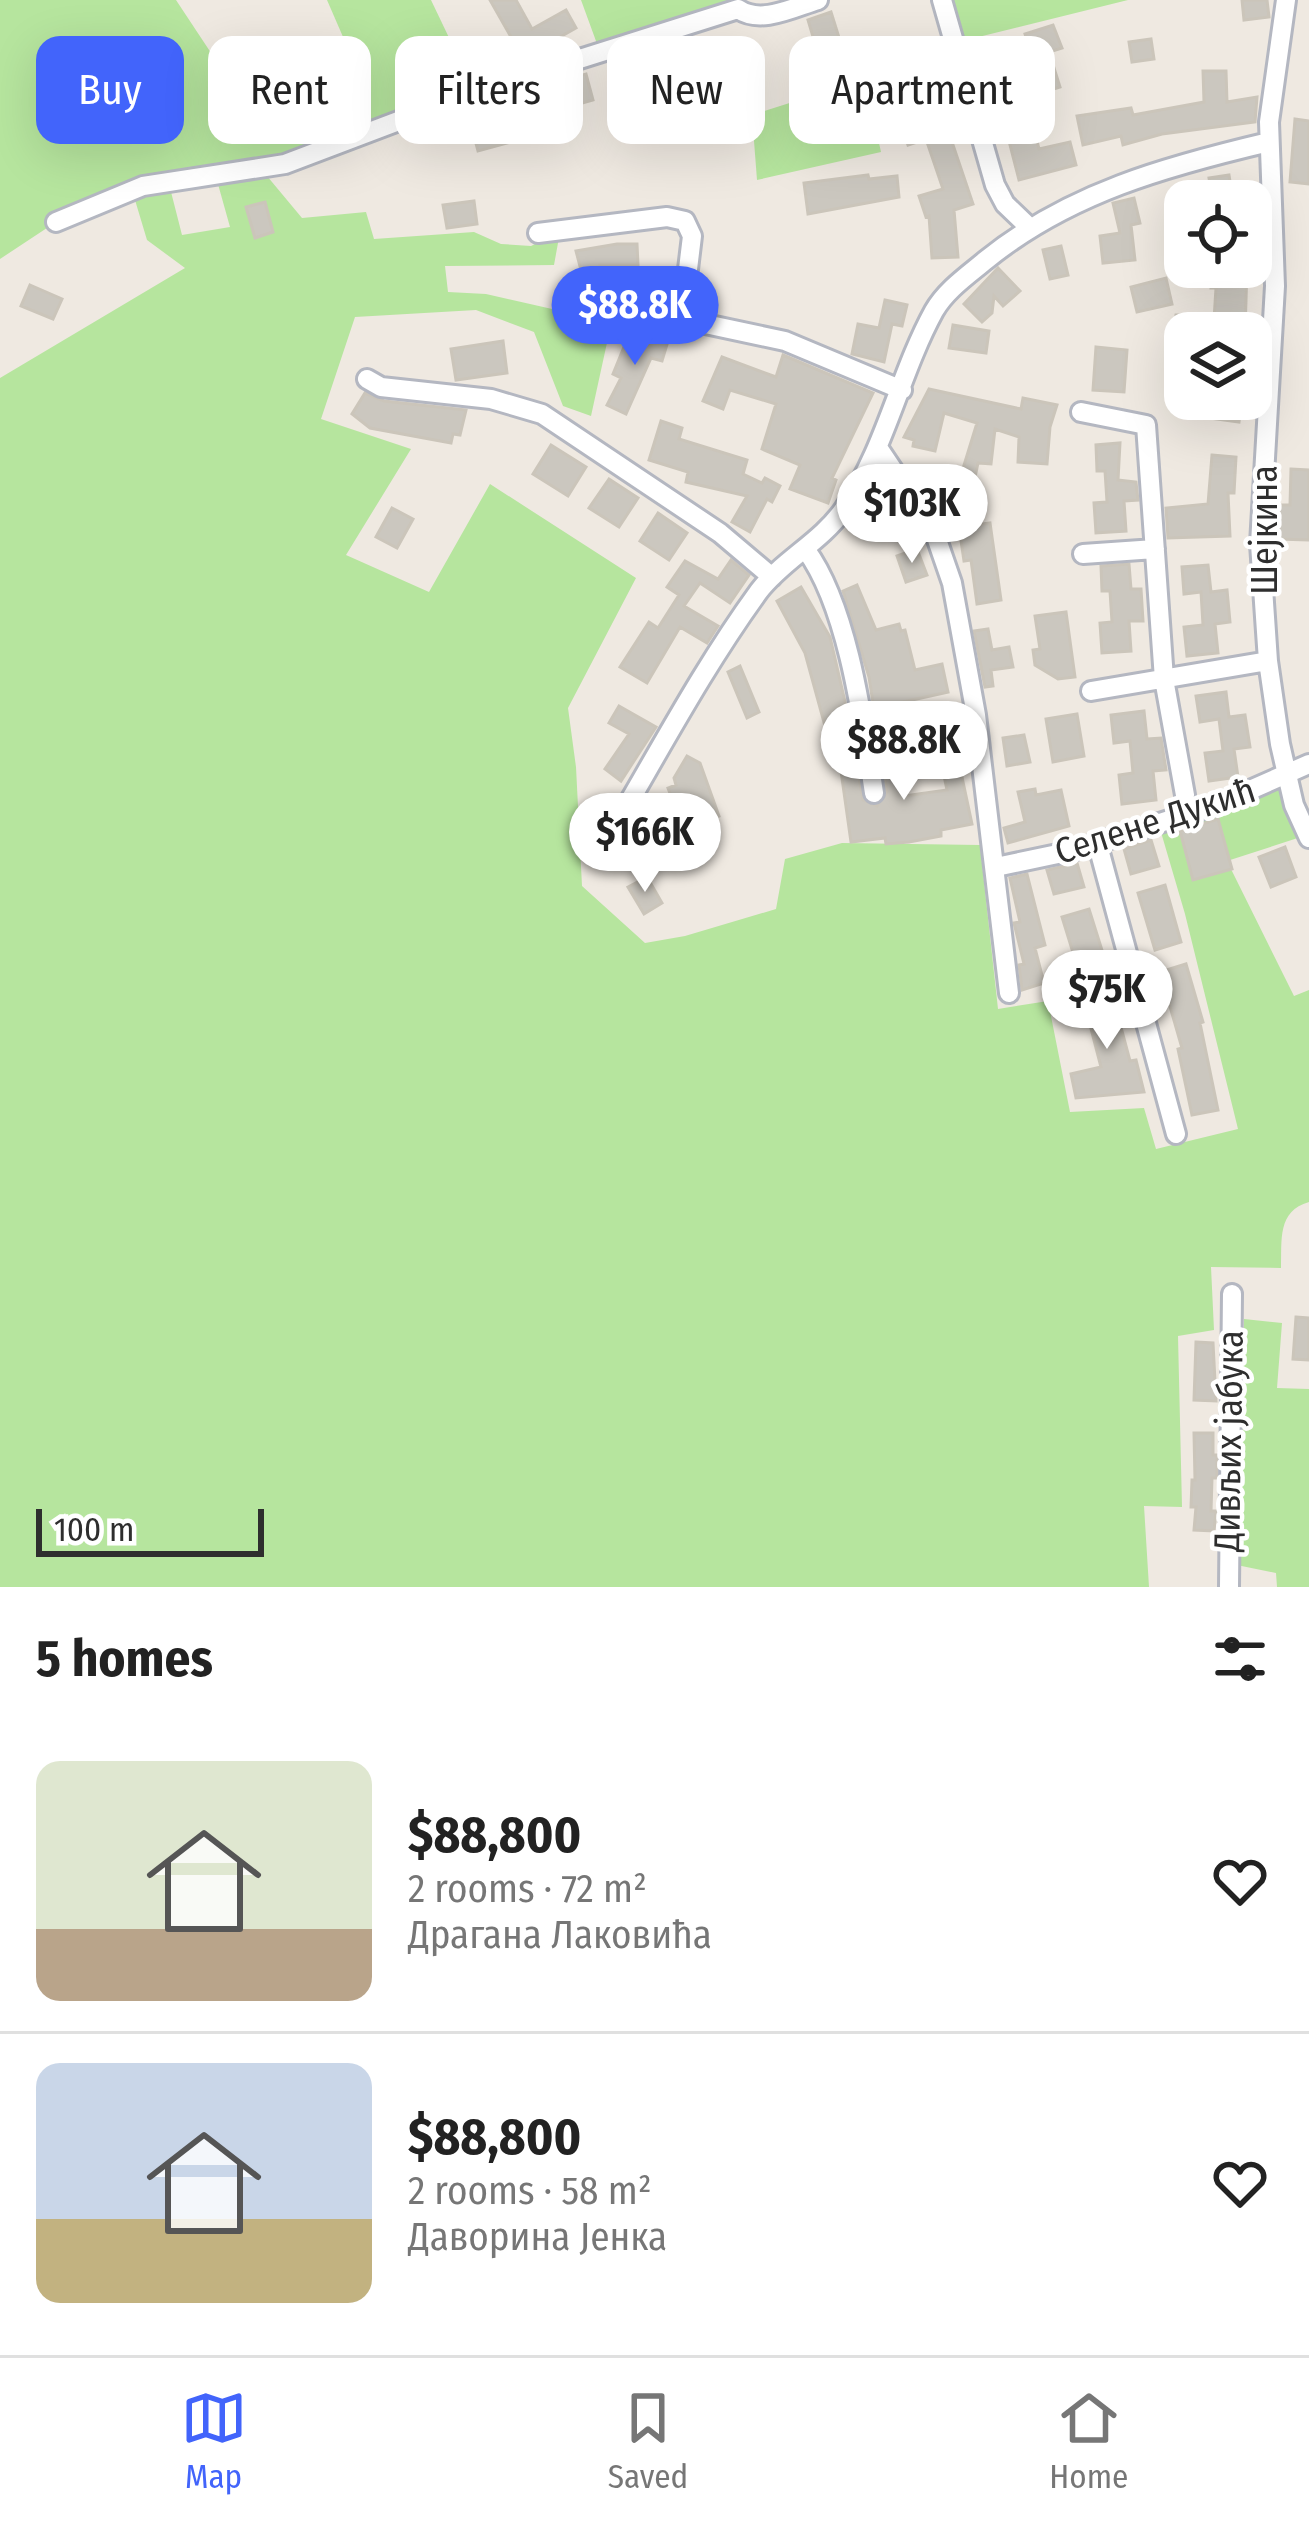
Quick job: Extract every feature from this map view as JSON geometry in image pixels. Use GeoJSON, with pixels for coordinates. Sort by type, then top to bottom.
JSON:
{"type":"FeatureCollection","features":[{"type":"Feature","properties":{"kind":"street"},"geometry":{"type":"LineString","coordinates":[[56,222],[143,186],[261,168],[337,147],[475,92],[735,5],[757,17],[818,0]]}},
{"type":"Feature","properties":{"kind":"street"},"geometry":{"type":"LineString","coordinates":[[942,0],[995,185],[1005,204],[1029,227]]}},
{"type":"Feature","properties":{"kind":"street","name":"Шејкина"},"geometry":{"type":"LineString","coordinates":[[1286,0],[1269,142],[1275,286],[1260,521],[1268,661],[1285,773],[1309,838]]}},
{"type":"Feature","properties":{"kind":"street"},"geometry":{"type":"LineString","coordinates":[[602,848],[724,642],[772,577],[840,515],[879,449],[937,306],[1029,227],[1107,188],[1269,142]]}},
{"type":"Feature","properties":{"kind":"street"},"geometry":{"type":"LineString","coordinates":[[538,233],[667,217],[685,221],[692,236],[682,319],[785,341],[902,390]]}},
{"type":"Feature","properties":{"kind":"street"},"geometry":{"type":"LineString","coordinates":[[367,379],[381,386],[491,399],[542,414],[720,533],[772,577]]}},
{"type":"Feature","properties":{"kind":"street"},"geometry":{"type":"LineString","coordinates":[[1081,412],[1147,425],[1164,679],[1185,795]]}},
{"type":"Feature","properties":{"kind":"street"},"geometry":{"type":"LineString","coordinates":[[879,449],[924,513],[949,571],[965,642],[1009,994]]}},
{"type":"Feature","properties":{"kind":"street"},"geometry":{"type":"LineString","coordinates":[[1082,554],[1155,549]]}},
{"type":"Feature","properties":{"kind":"street"},"geometry":{"type":"LineString","coordinates":[[806,550],[823,581],[853,669],[874,793]]}},
{"type":"Feature","properties":{"kind":"street"},"geometry":{"type":"LineString","coordinates":[[1091,691],[1268,661]]}},
{"type":"Feature","properties":{"kind":"street","name":"Селене Дукић"},"geometry":{"type":"LineString","coordinates":[[996,867],[1216,805],[1309,764]]}},
{"type":"Feature","properties":{"kind":"street"},"geometry":{"type":"LineString","coordinates":[[1097,842],[1176,1134]]}},
{"type":"Feature","properties":{"kind":"street","name":"Дивљих јабука"},"geometry":{"type":"LineString","coordinates":[[1229,1587],[1232,1294]]}},
{"type":"Feature","properties":{"kind":"green space"},"geometry":{"type":"Polygon","coordinates":[[[0,0],[176,0],[208,48],[208,144],[333,144],[262,170],[302,218],[366,212],[374,239],[474,232],[501,244],[531,246],[560,232],[554,265],[445,266],[448,292],[486,294],[605,321],[610,329],[591,416],[563,406],[534,332],[476,310],[355,317],[321,419],[411,449],[346,555],[429,592],[490,484],[636,578],[568,708],[582,886],[645,943],[776,909],[785,859],[842,843],[980,845],[998,1009],[1048,1001],[1070,1112],[1144,1108],[1156,1149],[1238,1129],[1158,822],[1285,773],[1307,835],[1227,861],[1294,996],[1309,990],[1309,1202],[1286,1219],[1281,1268],[1211,1267],[1214,1330],[1178,1336],[1182,1507],[1144,1506],[1149,1587],[0,1587],[0,378],[185,268],[147,240],[132,190],[56,222],[0,259],[0,0]],[[216,177],[169,184],[182,235],[230,227],[216,177]]]}},
{"type":"Feature","properties":{"kind":"green space"},"geometry":{"type":"Polygon","coordinates":[[[327,0],[431,0],[448,36],[395,36],[395,121],[371,130],[371,36],[343,36],[327,0]]]}},
{"type":"Feature","properties":{"kind":"green space"},"geometry":{"type":"Polygon","coordinates":[[[581,0],[733,0],[738,9],[651,36],[607,36],[607,50],[600,52],[581,0]]]}},
{"type":"Feature","properties":{"kind":"green space"},"geometry":{"type":"Polygon","coordinates":[[[942,0],[1128,0],[982,36],[952,36],[942,0]]]}},
{"type":"Feature","properties":{"kind":"green space"},"geometry":{"type":"Polygon","coordinates":[[[789,103],[789,144],[879,144],[881,152],[757,180],[754,144],[765,144],[765,111],[789,103]]]}},
{"type":"Feature","properties":{"kind":"green space"},"geometry":{"type":"Polygon","coordinates":[[[1244,1319],[1282,1323],[1277,1388],[1309,1389],[1309,1587],[1277,1587],[1276,1573],[1227,1563],[1229,1487],[1242,1492],[1244,1319]]]}},
{"type":"Feature","properties":{"kind":"building"},"geometry":{"type":"Polygon","coordinates":[[[490,0],[516,0],[532,29],[566,10],[576,28],[562,36],[510,36],[490,0]]]}},
{"type":"Feature","properties":{"kind":"building"},"geometry":{"type":"Polygon","coordinates":[[[1242,0],[1267,0],[1269,17],[1244,20],[1242,0]]]}},
{"type":"Feature","properties":{"kind":"building"},"geometry":{"type":"Polygon","coordinates":[[[831,12],[838,36],[813,36],[808,20],[831,12]]]}},
{"type":"Feature","properties":{"kind":"building"},"geometry":{"type":"Polygon","coordinates":[[[1053,25],[1062,48],[1055,50],[1055,36],[1025,34],[1053,25]]]}},
{"type":"Feature","properties":{"kind":"building"},"geometry":{"type":"Polygon","coordinates":[[[1151,39],[1154,59],[1132,62],[1129,42],[1151,39]]]}},
{"type":"Feature","properties":{"kind":"building"},"geometry":{"type":"Polygon","coordinates":[[[1203,71],[1226,71],[1227,102],[1257,97],[1255,122],[1162,134],[1123,145],[1121,136],[1083,145],[1077,116],[1131,108],[1133,115],[1204,102],[1203,71]]]}},
{"type":"Feature","properties":{"kind":"building"},"geometry":{"type":"Polygon","coordinates":[[[583,75],[593,100],[583,103],[583,75]]]}},
{"type":"Feature","properties":{"kind":"building"},"geometry":{"type":"Polygon","coordinates":[[[1295,119],[1309,121],[1309,184],[1290,182],[1295,119]]]}},
{"type":"Feature","properties":{"kind":"building"},"geometry":{"type":"Polygon","coordinates":[[[1070,142],[1076,165],[1019,180],[1010,144],[1038,144],[1039,149],[1070,142]]]}},
{"type":"Feature","properties":{"kind":"building"},"geometry":{"type":"Polygon","coordinates":[[[476,144],[503,144],[478,151],[476,144]]]}},
{"type":"Feature","properties":{"kind":"building"},"geometry":{"type":"Polygon","coordinates":[[[928,144],[953,144],[973,204],[954,210],[958,257],[932,258],[929,216],[919,196],[943,189],[928,144]]]}},
{"type":"Feature","properties":{"kind":"building"},"geometry":{"type":"Polygon","coordinates":[[[868,175],[869,179],[897,176],[899,197],[808,214],[804,183],[868,175]]]}},
{"type":"Feature","properties":{"kind":"building"},"geometry":{"type":"Polygon","coordinates":[[[1134,198],[1140,223],[1131,225],[1135,260],[1103,263],[1100,236],[1120,233],[1113,203],[1134,198]]]}},
{"type":"Feature","properties":{"kind":"building"},"geometry":{"type":"Polygon","coordinates":[[[474,201],[477,224],[447,228],[443,205],[474,201]]]}},
{"type":"Feature","properties":{"kind":"building"},"geometry":{"type":"Polygon","coordinates":[[[265,202],[273,232],[255,238],[246,207],[265,202]]]}},
{"type":"Feature","properties":{"kind":"building"},"geometry":{"type":"Polygon","coordinates":[[[637,244],[638,265],[600,265],[602,291],[587,293],[576,251],[637,244]]]}},
{"type":"Feature","properties":{"kind":"building"},"geometry":{"type":"Polygon","coordinates":[[[1061,246],[1068,275],[1050,279],[1043,250],[1061,246]]]}},
{"type":"Feature","properties":{"kind":"building"},"geometry":{"type":"Polygon","coordinates":[[[998,268],[1020,291],[1003,306],[994,296],[992,313],[982,322],[964,304],[998,268]]]}},
{"type":"Feature","properties":{"kind":"building"},"geometry":{"type":"Polygon","coordinates":[[[1164,279],[1172,304],[1137,312],[1131,287],[1164,279]]]}},
{"type":"Feature","properties":{"kind":"building"},"geometry":{"type":"Polygon","coordinates":[[[30,285],[62,299],[53,319],[21,306],[30,285]]]}},
{"type":"Feature","properties":{"kind":"building"},"geometry":{"type":"Polygon","coordinates":[[[1216,288],[1246,288],[1246,312],[1214,312],[1216,288]]]}},
{"type":"Feature","properties":{"kind":"building"},"geometry":{"type":"Polygon","coordinates":[[[885,300],[907,305],[902,326],[892,324],[884,362],[852,354],[858,324],[879,328],[885,300]]]}},
{"type":"Feature","properties":{"kind":"building"},"geometry":{"type":"Polygon","coordinates":[[[953,325],[989,331],[986,353],[949,348],[953,325]]]}},
{"type":"Feature","properties":{"kind":"building"},"geometry":{"type":"Polygon","coordinates":[[[637,332],[668,341],[662,361],[651,358],[626,414],[607,405],[621,378],[613,374],[626,342],[634,344],[637,332]]]}},
{"type":"Feature","properties":{"kind":"building"},"geometry":{"type":"Polygon","coordinates":[[[503,341],[507,373],[456,380],[451,349],[503,341]]]}},
{"type":"Feature","properties":{"kind":"building"},"geometry":{"type":"Polygon","coordinates":[[[1096,347],[1127,350],[1124,392],[1093,390],[1096,347]]]}},
{"type":"Feature","properties":{"kind":"building"},"geometry":{"type":"Polygon","coordinates":[[[783,355],[873,393],[832,478],[836,480],[828,503],[790,489],[800,465],[762,449],[776,404],[730,390],[723,409],[703,401],[722,357],[776,377],[783,355]]]}},
{"type":"Feature","properties":{"kind":"building"},"geometry":{"type":"Polygon","coordinates":[[[929,389],[1021,409],[1023,398],[1057,405],[1047,464],[1018,462],[1019,437],[995,429],[991,464],[978,463],[970,501],[956,497],[955,503],[943,501],[944,495],[939,494],[944,472],[961,475],[977,423],[944,413],[935,451],[913,446],[914,440],[904,437],[929,389]]]}},
{"type":"Feature","properties":{"kind":"building"},"geometry":{"type":"Polygon","coordinates":[[[365,393],[384,401],[466,410],[460,435],[453,434],[451,443],[370,428],[352,414],[365,393]]]}},
{"type":"Feature","properties":{"kind":"building"},"geometry":{"type":"Polygon","coordinates":[[[661,421],[682,428],[679,439],[747,460],[743,474],[780,486],[772,502],[767,499],[750,532],[732,522],[747,496],[686,482],[688,472],[649,460],[661,421]]]}},
{"type":"Feature","properties":{"kind":"building"},"geometry":{"type":"Polygon","coordinates":[[[1120,443],[1118,480],[1136,482],[1138,500],[1124,501],[1126,531],[1096,533],[1094,503],[1107,502],[1105,471],[1097,471],[1096,445],[1120,443]]]}},
{"type":"Feature","properties":{"kind":"building"},"geometry":{"type":"Polygon","coordinates":[[[551,445],[586,467],[568,496],[533,474],[551,445]]]}},
{"type":"Feature","properties":{"kind":"building"},"geometry":{"type":"Polygon","coordinates":[[[1212,455],[1236,457],[1234,493],[1228,493],[1230,536],[1168,538],[1166,508],[1208,504],[1212,455]]]}},
{"type":"Feature","properties":{"kind":"building"},"geometry":{"type":"Polygon","coordinates":[[[1291,469],[1309,470],[1309,540],[1278,539],[1279,505],[1290,505],[1291,469]]]}},
{"type":"Feature","properties":{"kind":"building"},"geometry":{"type":"Polygon","coordinates":[[[609,479],[638,498],[619,527],[589,508],[609,479]]]}},
{"type":"Feature","properties":{"kind":"building"},"geometry":{"type":"Polygon","coordinates":[[[890,493],[909,518],[889,534],[869,511],[890,493]]]}},
{"type":"Feature","properties":{"kind":"building"},"geometry":{"type":"Polygon","coordinates":[[[392,508],[413,519],[397,548],[376,537],[392,508]]]}},
{"type":"Feature","properties":{"kind":"building"},"geometry":{"type":"Polygon","coordinates":[[[658,513],[687,533],[669,560],[640,541],[658,513]]]}},
{"type":"Feature","properties":{"kind":"building"},"geometry":{"type":"Polygon","coordinates":[[[990,523],[1001,600],[977,604],[971,560],[964,561],[959,527],[990,523]]]}},
{"type":"Feature","properties":{"kind":"building"},"geometry":{"type":"Polygon","coordinates":[[[917,549],[927,575],[906,582],[897,556],[917,549]]]}},
{"type":"Feature","properties":{"kind":"building"},"geometry":{"type":"Polygon","coordinates":[[[731,560],[749,575],[730,603],[700,583],[684,606],[718,626],[707,643],[680,627],[647,683],[620,667],[649,622],[658,628],[679,595],[667,587],[685,561],[718,579],[731,560]]]}},
{"type":"Feature","properties":{"kind":"building"},"geometry":{"type":"Polygon","coordinates":[[[1129,564],[1131,589],[1141,589],[1143,621],[1129,621],[1131,651],[1102,653],[1100,623],[1112,622],[1110,591],[1102,591],[1101,566],[1129,564]]]}},
{"type":"Feature","properties":{"kind":"building"},"geometry":{"type":"Polygon","coordinates":[[[1208,565],[1211,592],[1227,590],[1230,622],[1215,624],[1218,653],[1187,656],[1184,627],[1203,625],[1201,592],[1184,594],[1182,567],[1208,565]]]}},
{"type":"Feature","properties":{"kind":"building"},"geometry":{"type":"Polygon","coordinates":[[[857,585],[876,630],[899,624],[905,630],[915,670],[942,664],[948,692],[894,704],[895,712],[875,716],[869,677],[843,591],[857,585]]]}},
{"type":"Feature","properties":{"kind":"building"},"geometry":{"type":"Polygon","coordinates":[[[801,587],[830,637],[846,706],[840,707],[843,722],[825,726],[805,653],[777,601],[801,587]]]}},
{"type":"Feature","properties":{"kind":"building"},"geometry":{"type":"Polygon","coordinates":[[[1066,612],[1075,677],[1058,679],[1035,665],[1033,650],[1040,649],[1035,616],[1066,612]]]}},
{"type":"Feature","properties":{"kind":"building"},"geometry":{"type":"Polygon","coordinates":[[[988,629],[992,650],[1009,647],[1013,667],[991,670],[993,686],[985,687],[974,631],[988,629]]]}},
{"type":"Feature","properties":{"kind":"building"},"geometry":{"type":"Polygon","coordinates":[[[740,666],[759,712],[747,718],[728,672],[740,666]]]}},
{"type":"Feature","properties":{"kind":"building"},"geometry":{"type":"Polygon","coordinates":[[[1226,692],[1229,717],[1245,715],[1250,747],[1234,749],[1238,777],[1209,781],[1205,753],[1223,751],[1219,719],[1200,722],[1196,696],[1226,692]]]}},
{"type":"Feature","properties":{"kind":"building"},"geometry":{"type":"Polygon","coordinates":[[[619,706],[656,727],[621,781],[605,769],[629,734],[609,723],[619,706]]]}},
{"type":"Feature","properties":{"kind":"building"},"geometry":{"type":"Polygon","coordinates":[[[1144,711],[1147,739],[1161,738],[1166,770],[1153,771],[1156,800],[1122,804],[1119,775],[1133,773],[1130,741],[1114,743],[1111,715],[1144,711]]]}},
{"type":"Feature","properties":{"kind":"building"},"geometry":{"type":"Polygon","coordinates":[[[1077,714],[1084,756],[1053,762],[1046,719],[1077,714]]]}},
{"type":"Feature","properties":{"kind":"building"},"geometry":{"type":"Polygon","coordinates":[[[1024,735],[1030,762],[1007,766],[1003,738],[1024,735]]]}},
{"type":"Feature","properties":{"kind":"building"},"geometry":{"type":"Polygon","coordinates":[[[896,741],[904,796],[947,790],[939,752],[956,749],[972,824],[909,842],[886,844],[885,838],[851,842],[839,757],[855,755],[863,800],[877,806],[887,792],[880,744],[896,741]]]}},
{"type":"Feature","properties":{"kind":"building"},"geometry":{"type":"Polygon","coordinates":[[[687,756],[700,763],[719,816],[692,826],[681,798],[673,801],[668,788],[676,785],[674,778],[687,756]]]}},
{"type":"Feature","properties":{"kind":"building"},"geometry":{"type":"Polygon","coordinates":[[[1035,789],[1036,795],[1061,790],[1069,826],[1008,843],[1004,828],[1025,822],[1018,792],[1035,789]]]}},
{"type":"Feature","properties":{"kind":"building"},"geometry":{"type":"Polygon","coordinates":[[[1218,819],[1232,869],[1193,880],[1180,831],[1218,819]]]}},
{"type":"Feature","properties":{"kind":"building"},"geometry":{"type":"Polygon","coordinates":[[[1151,840],[1159,866],[1131,874],[1124,849],[1151,840]]]}},
{"type":"Feature","properties":{"kind":"building"},"geometry":{"type":"Polygon","coordinates":[[[1285,847],[1296,877],[1271,887],[1259,857],[1285,847]]]}},
{"type":"Feature","properties":{"kind":"building"},"geometry":{"type":"Polygon","coordinates":[[[1077,863],[1084,887],[1054,894],[1047,870],[1077,863]]]}},
{"type":"Feature","properties":{"kind":"building"},"geometry":{"type":"Polygon","coordinates":[[[1027,874],[1045,945],[1035,948],[1044,983],[1022,990],[1019,965],[1024,964],[1014,923],[1020,922],[1010,878],[1027,874]]]}},
{"type":"Feature","properties":{"kind":"building"},"geometry":{"type":"Polygon","coordinates":[[[647,877],[662,903],[644,914],[628,887],[647,877]]]}},
{"type":"Feature","properties":{"kind":"building"},"geometry":{"type":"Polygon","coordinates":[[[1165,885],[1181,942],[1155,950],[1138,893],[1165,885]]]}},
{"type":"Feature","properties":{"kind":"building"},"geometry":{"type":"Polygon","coordinates":[[[1089,909],[1106,963],[1079,972],[1062,917],[1089,909]]]}},
{"type":"Feature","properties":{"kind":"building"},"geometry":{"type":"Polygon","coordinates":[[[1186,964],[1203,1022],[1218,1110],[1192,1115],[1178,1049],[1182,1048],[1160,972],[1186,964]]]}},
{"type":"Feature","properties":{"kind":"building"},"geometry":{"type":"Polygon","coordinates":[[[1110,986],[1130,1061],[1136,1060],[1144,1092],[1076,1098],[1071,1074],[1101,1067],[1082,994],[1110,986]]]}},
{"type":"Feature","properties":{"kind":"building"},"geometry":{"type":"Polygon","coordinates":[[[1296,1317],[1309,1318],[1309,1360],[1293,1359],[1296,1317]]]}},
{"type":"Feature","properties":{"kind":"building"},"geometry":{"type":"Polygon","coordinates":[[[1196,1342],[1213,1343],[1216,1401],[1194,1400],[1196,1342]]]}},
{"type":"Feature","properties":{"kind":"building"},"geometry":{"type":"Polygon","coordinates":[[[1194,1433],[1213,1433],[1213,1455],[1217,1455],[1217,1478],[1212,1478],[1214,1531],[1194,1530],[1194,1433]]]}}]}
